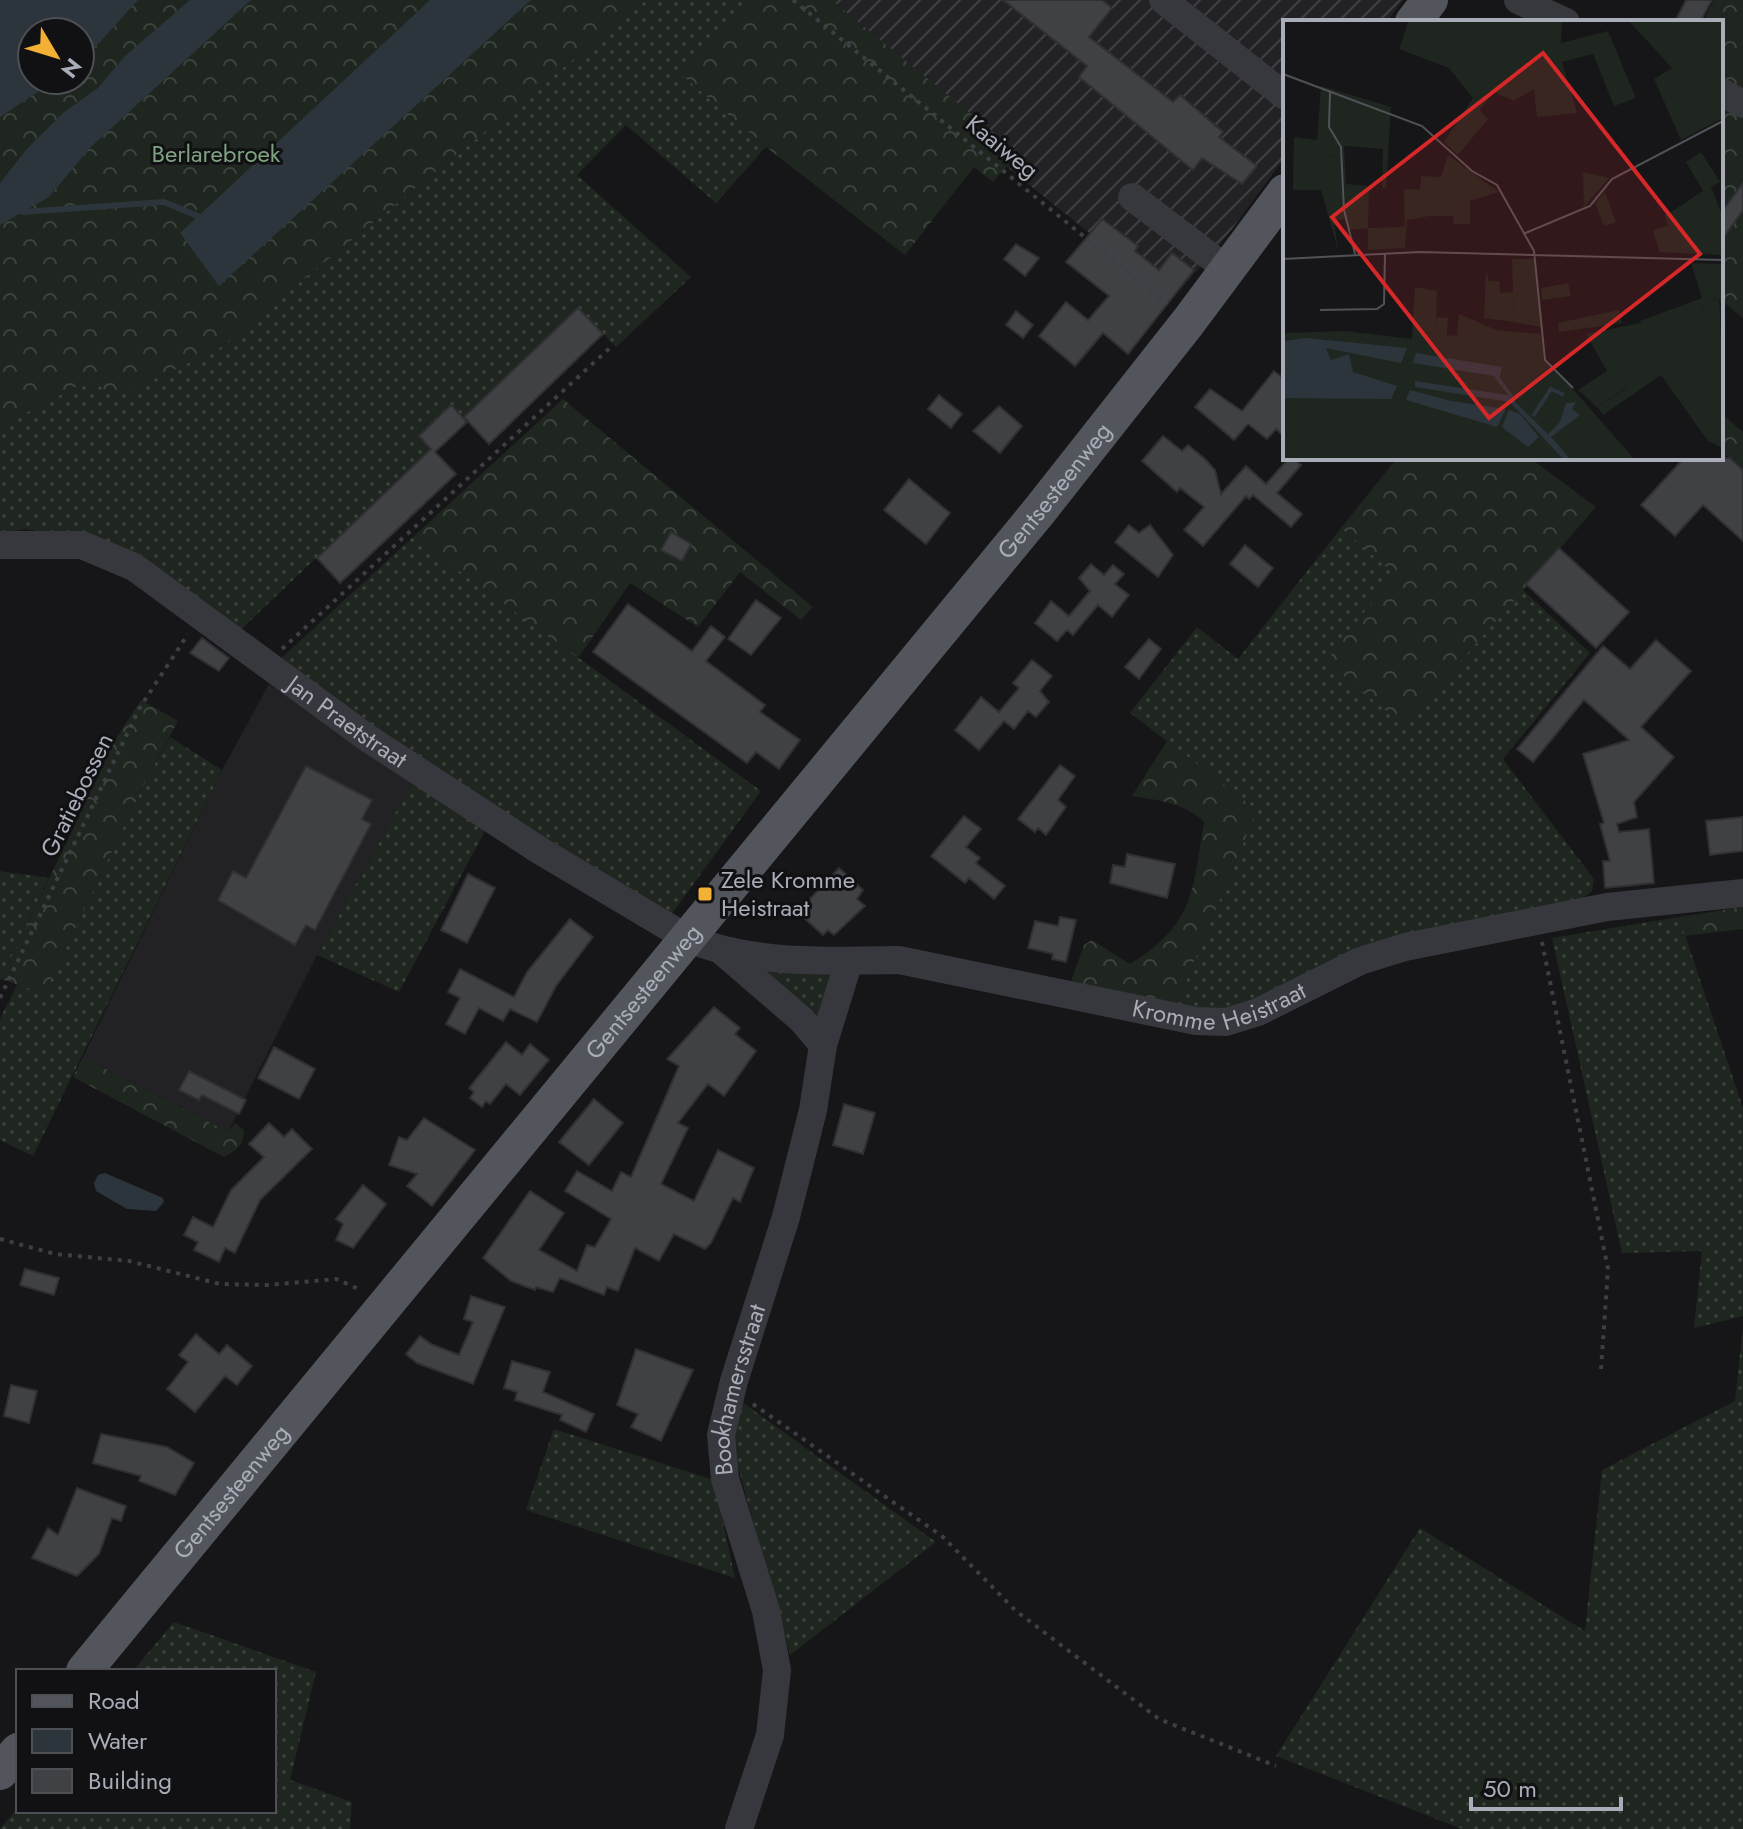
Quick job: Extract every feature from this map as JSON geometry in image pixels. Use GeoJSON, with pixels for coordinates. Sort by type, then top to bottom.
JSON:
{"type":"FeatureCollection","features":[{"type":"Feature","properties":{"kind":"main road"},"geometry":{"type":"LineString","coordinates":[[1415,20],[1430,0]]}},
{"type":"Feature","properties":{"kind":"main road","name":"Gentsesteenweg"},"geometry":{"type":"LineString","coordinates":[[86,1669],[1040,510],[1189,321],[1283,195]]}},
{"type":"Feature","properties":{"kind":"main road"},"geometry":{"type":"LineString","coordinates":[[0,1772],[16,1753]]}},
{"type":"Feature","properties":{"kind":"street"},"geometry":{"type":"LineString","coordinates":[[1163,0],[1283,94]]}},
{"type":"Feature","properties":{"kind":"street"},"geometry":{"type":"LineString","coordinates":[[1518,0],[1562,20]]}},
{"type":"Feature","properties":{"kind":"street"},"geometry":{"type":"LineString","coordinates":[[1723,93],[1743,104]]}},
{"type":"Feature","properties":{"kind":"street"},"geometry":{"type":"LineString","coordinates":[[1132,197],[1227,269]]}},
{"type":"Feature","properties":{"kind":"street","name":"Jan Praetstraat"},"geometry":{"type":"LineString","coordinates":[[0,545],[82,545],[134,567],[438,786],[687,938]]}},
{"type":"Feature","properties":{"kind":"street","name":"Kromme Heistraat"},"geometry":{"type":"LineString","coordinates":[[687,938],[724,953],[849,961],[899,960],[1196,1021],[1226,1022],[1297,995],[1360,961],[1405,947],[1607,907],[1743,893]]}},
{"type":"Feature","properties":{"kind":"street"},"geometry":{"type":"LineString","coordinates":[[724,953],[802,1020],[823,1045]]}},
{"type":"Feature","properties":{"kind":"street","name":"Bookhamersstraat"},"geometry":{"type":"LineString","coordinates":[[739,1829],[770,1735],[777,1670],[766,1611],[725,1479],[721,1435],[732,1389],[786,1217],[813,1110],[823,1045],[849,961]]}},
{"type":"Feature","properties":{"kind":"path","name":"Kaaiweg"},"geometry":{"type":"LineString","coordinates":[[793,0],[1189,321]]}},
{"type":"Feature","properties":{"kind":"path"},"geometry":{"type":"LineString","coordinates":[[269,667],[290,639],[613,345]]}},
{"type":"Feature","properties":{"kind":"path","name":"Gratiebossen"},"geometry":{"type":"LineString","coordinates":[[0,998],[139,709],[200,617]]}},
{"type":"Feature","properties":{"kind":"path"},"geometry":{"type":"LineString","coordinates":[[1538,920],[1608,1269],[1601,1369]]}},
{"type":"Feature","properties":{"kind":"path"},"geometry":{"type":"LineString","coordinates":[[0,1239],[55,1254],[129,1261],[220,1284],[268,1285],[336,1279],[386,1303]]}},
{"type":"Feature","properties":{"kind":"path"},"geometry":{"type":"LineString","coordinates":[[732,1389],[943,1537],[1016,1611],[1159,1719],[1276,1766]]}},
{"type":"Feature","properties":{"kind":"shaded area"},"geometry":{"type":"Polygon","coordinates":[[[831,0],[1403,0],[1388,20],[1283,20],[1283,160],[1226,237],[1172,299],[1007,167],[1018,154],[831,0]]]}},
{"type":"Feature","properties":{"kind":"shaded area"},"geometry":{"type":"Polygon","coordinates":[[[269,684],[413,781],[317,955],[228,1132],[83,1057],[222,770],[269,684]]]}},
{"type":"Feature","properties":{"kind":"green space","name":"Berlarebroek"},"geometry":{"type":"Polygon","coordinates":[[[0,0],[646,0],[218,349],[117,397],[89,380],[0,426],[0,0]]]}},
{"type":"Feature","properties":{"kind":"green space"},"geometry":{"type":"Polygon","coordinates":[[[646,0],[755,0],[677,71],[766,147],[716,203],[626,125],[577,175],[691,277],[616,347],[578,308],[464,418],[451,406],[419,436],[431,449],[236,634],[79,536],[24,529],[0,534],[0,426],[89,380],[218,349],[646,0]]]}},
{"type":"Feature","properties":{"kind":"green space"},"geometry":{"type":"Polygon","coordinates":[[[755,0],[831,0],[1019,153],[993,182],[974,167],[905,255],[766,147],[677,71],[755,0]]]}},
{"type":"Feature","properties":{"kind":"green space"},"geometry":{"type":"Polygon","coordinates":[[[1714,0],[1743,0],[1743,318],[1723,302],[1723,20],[1704,20],[1714,0]]]}},
{"type":"Feature","properties":{"kind":"green space"},"geometry":{"type":"Polygon","coordinates":[[[563,399],[813,607],[801,620],[740,572],[698,627],[630,583],[578,658],[413,537],[563,399]]]}},
{"type":"Feature","properties":{"kind":"green space"},"geometry":{"type":"Polygon","coordinates":[[[1723,415],[1743,432],[1743,469],[1723,453],[1723,415]]]}},
{"type":"Feature","properties":{"kind":"green space"},"geometry":{"type":"Polygon","coordinates":[[[1395,460],[1533,460],[1596,507],[1404,726],[1326,661],[1394,574],[1341,528],[1395,460]]]}},
{"type":"Feature","properties":{"kind":"green space"},"geometry":{"type":"Polygon","coordinates":[[[1341,528],[1395,573],[1403,725],[1521,588],[1590,653],[1503,759],[1594,879],[1592,891],[1580,901],[1251,1003],[1216,1010],[1176,1005],[1257,810],[1130,713],[1197,627],[1238,659],[1341,528]]]}},
{"type":"Feature","properties":{"kind":"green space"},"geometry":{"type":"Polygon","coordinates":[[[413,537],[761,791],[671,915],[360,723],[276,663],[413,537]]]}},
{"type":"Feature","properties":{"kind":"green space"},"geometry":{"type":"Polygon","coordinates":[[[141,700],[178,721],[146,780],[44,994],[1,979],[117,737],[141,700]]]}},
{"type":"Feature","properties":{"kind":"green space"},"geometry":{"type":"Polygon","coordinates":[[[170,737],[222,770],[33,1156],[0,1140],[0,1019],[18,983],[44,994],[146,780],[170,737]]]}},
{"type":"Feature","properties":{"kind":"green space"},"geometry":{"type":"Polygon","coordinates":[[[1167,741],[1257,810],[1176,1005],[1071,981],[1084,945],[1092,940],[1130,964],[1167,935],[1187,904],[1193,887],[1204,822],[1180,806],[1132,796],[1167,741]]]}},
{"type":"Feature","properties":{"kind":"green space"},"geometry":{"type":"Polygon","coordinates":[[[413,781],[487,827],[399,992],[317,955],[413,781]]]}},
{"type":"Feature","properties":{"kind":"green space"},"geometry":{"type":"Polygon","coordinates":[[[0,871],[49,878],[0,981],[0,871]]]}},
{"type":"Feature","properties":{"kind":"green space"},"geometry":{"type":"Polygon","coordinates":[[[1743,907],[1743,929],[1685,936],[1679,917],[1743,907]]]}},
{"type":"Feature","properties":{"kind":"green space"},"geometry":{"type":"Polygon","coordinates":[[[1679,917],[1743,1108],[1743,1316],[1694,1328],[1702,1251],[1622,1253],[1552,938],[1679,917]]]}},
{"type":"Feature","properties":{"kind":"green space"},"geometry":{"type":"Polygon","coordinates":[[[755,965],[826,969],[833,975],[820,1020],[755,965]]]}},
{"type":"Feature","properties":{"kind":"green space"},"geometry":{"type":"Polygon","coordinates":[[[83,1057],[228,1132],[235,1123],[244,1130],[241,1144],[224,1157],[73,1077],[83,1057]]]}},
{"type":"Feature","properties":{"kind":"green space"},"geometry":{"type":"Polygon","coordinates":[[[1743,1326],[1743,1829],[1462,1829],[1276,1756],[1420,1528],[1585,1631],[1602,1470],[1735,1401],[1743,1326]]]}},
{"type":"Feature","properties":{"kind":"green space"},"geometry":{"type":"Polygon","coordinates":[[[742,1402],[936,1542],[790,1655],[737,1463],[734,1438],[742,1402]]]}},
{"type":"Feature","properties":{"kind":"green space"},"geometry":{"type":"Polygon","coordinates":[[[554,1429],[714,1480],[735,1578],[526,1510],[554,1429]]]}},
{"type":"Feature","properties":{"kind":"green space"},"geometry":{"type":"Polygon","coordinates":[[[174,1622],[316,1672],[290,1780],[352,1802],[350,1829],[0,1829],[16,1809],[16,1813],[276,1813],[276,1669],[135,1669],[174,1622]]]}},
{"type":"Feature","properties":{"kind":"water"},"geometry":{"type":"Polygon","coordinates":[[[0,0],[138,0],[96,46],[96,16],[16,16],[16,96],[32,96],[0,117],[0,0]]]}},
{"type":"Feature","properties":{"kind":"water"},"geometry":{"type":"Polygon","coordinates":[[[190,0],[251,0],[91,147],[49,197],[0,225],[0,183],[26,150],[64,112],[87,96],[96,96],[96,89],[125,56],[190,0]]]}},
{"type":"Feature","properties":{"kind":"water"},"geometry":{"type":"Polygon","coordinates":[[[430,0],[531,0],[219,286],[180,233],[430,0]]]}},
{"type":"Feature","properties":{"kind":"water"},"geometry":{"type":"Polygon","coordinates":[[[105,1173],[163,1198],[164,1202],[156,1211],[127,1209],[96,1191],[94,1183],[98,1175],[105,1173]]]}},
{"type":"Feature","properties":{"kind":"building"},"geometry":{"type":"Polygon","coordinates":[[[1003,0],[1102,0],[1112,8],[1089,37],[1173,102],[1180,95],[1223,132],[1219,137],[1257,166],[1242,184],[1202,158],[1193,170],[1079,77],[1087,66],[1003,0]]]}},
{"type":"Feature","properties":{"kind":"building"},"geometry":{"type":"Polygon","coordinates":[[[1686,0],[1712,0],[1701,20],[1676,20],[1686,0]]]}},
{"type":"Feature","properties":{"kind":"building"},"geometry":{"type":"Polygon","coordinates":[[[1743,183],[1743,210],[1723,238],[1723,210],[1743,183]]]}},
{"type":"Feature","properties":{"kind":"building"},"geometry":{"type":"Polygon","coordinates":[[[1102,219],[1138,246],[1135,251],[1159,270],[1172,253],[1194,270],[1128,354],[1103,333],[1075,366],[1039,336],[1066,302],[1088,320],[1109,296],[1066,262],[1102,219]]]}},
{"type":"Feature","properties":{"kind":"building"},"geometry":{"type":"Polygon","coordinates":[[[1016,244],[1039,258],[1025,276],[1004,259],[1016,244]]]}},
{"type":"Feature","properties":{"kind":"building"},"geometry":{"type":"Polygon","coordinates":[[[578,308],[603,334],[489,444],[464,417],[578,308]]]}},
{"type":"Feature","properties":{"kind":"building"},"geometry":{"type":"Polygon","coordinates":[[[1016,311],[1033,325],[1023,338],[1006,325],[1016,311]]]}},
{"type":"Feature","properties":{"kind":"building"},"geometry":{"type":"Polygon","coordinates":[[[1274,371],[1283,378],[1283,435],[1276,429],[1267,439],[1248,424],[1234,440],[1195,407],[1210,389],[1242,411],[1274,371]]]}},
{"type":"Feature","properties":{"kind":"building"},"geometry":{"type":"Polygon","coordinates":[[[939,395],[962,414],[951,428],[928,409],[939,395]]]}},
{"type":"Feature","properties":{"kind":"building"},"geometry":{"type":"Polygon","coordinates":[[[451,405],[467,422],[435,452],[456,474],[340,583],[317,558],[431,449],[419,436],[451,405]]]}},
{"type":"Feature","properties":{"kind":"building"},"geometry":{"type":"Polygon","coordinates":[[[999,406],[1022,426],[1000,453],[973,431],[999,406]]]}},
{"type":"Feature","properties":{"kind":"building"},"geometry":{"type":"Polygon","coordinates":[[[1163,436],[1182,451],[1188,445],[1215,470],[1221,494],[1246,466],[1266,484],[1287,460],[1295,460],[1301,465],[1277,493],[1302,514],[1291,527],[1253,495],[1249,499],[1246,496],[1203,546],[1184,530],[1204,507],[1180,488],[1177,492],[1142,461],[1163,436]]]}},
{"type":"Feature","properties":{"kind":"building"},"geometry":{"type":"Polygon","coordinates":[[[1730,458],[1743,470],[1743,541],[1703,505],[1675,536],[1641,505],[1682,460],[1730,458]]]}},
{"type":"Feature","properties":{"kind":"building"},"geometry":{"type":"Polygon","coordinates":[[[909,479],[950,513],[926,544],[884,510],[909,479]]]}},
{"type":"Feature","properties":{"kind":"building"},"geometry":{"type":"Polygon","coordinates":[[[1129,525],[1139,533],[1150,525],[1173,555],[1158,577],[1115,542],[1129,525]]]}},
{"type":"Feature","properties":{"kind":"building"},"geometry":{"type":"Polygon","coordinates":[[[671,532],[691,544],[682,561],[661,550],[671,532]]]}},
{"type":"Feature","properties":{"kind":"building"},"geometry":{"type":"Polygon","coordinates":[[[1245,545],[1273,568],[1258,587],[1230,564],[1245,545]]]}},
{"type":"Feature","properties":{"kind":"building"},"geometry":{"type":"Polygon","coordinates":[[[1559,548],[1629,612],[1596,648],[1526,584],[1559,548]]]}},
{"type":"Feature","properties":{"kind":"building"},"geometry":{"type":"Polygon","coordinates":[[[1091,564],[1104,575],[1113,565],[1124,574],[1115,584],[1129,595],[1112,617],[1098,605],[1073,635],[1067,630],[1057,641],[1035,623],[1051,601],[1069,616],[1090,591],[1079,578],[1091,564]]]}},
{"type":"Feature","properties":{"kind":"building"},"geometry":{"type":"Polygon","coordinates":[[[756,600],[781,618],[751,655],[728,639],[756,600]]]}},
{"type":"Feature","properties":{"kind":"building"},"geometry":{"type":"Polygon","coordinates":[[[628,604],[692,651],[711,626],[725,637],[706,661],[765,705],[760,712],[800,740],[779,769],[756,752],[747,763],[593,652],[628,604]]]}},
{"type":"Feature","properties":{"kind":"building"},"geometry":{"type":"Polygon","coordinates":[[[202,638],[229,658],[219,671],[190,653],[202,638]]]}},
{"type":"Feature","properties":{"kind":"building"},"geometry":{"type":"Polygon","coordinates":[[[1149,639],[1161,649],[1139,679],[1125,667],[1149,639]]]}},
{"type":"Feature","properties":{"kind":"building"},"geometry":{"type":"Polygon","coordinates":[[[1656,640],[1691,671],[1641,727],[1674,757],[1634,802],[1637,817],[1617,824],[1619,832],[1649,829],[1654,883],[1605,888],[1603,861],[1610,861],[1600,824],[1604,823],[1583,754],[1629,740],[1584,700],[1533,762],[1517,749],[1603,646],[1630,669],[1656,640]]]}},
{"type":"Feature","properties":{"kind":"building"},"geometry":{"type":"Polygon","coordinates":[[[1032,660],[1052,676],[1040,691],[1049,702],[1036,717],[1028,711],[1014,729],[1004,721],[979,750],[955,730],[981,697],[999,712],[1019,688],[1013,683],[1032,660]]]}},
{"type":"Feature","properties":{"kind":"building"},"geometry":{"type":"Polygon","coordinates":[[[1060,765],[1075,776],[1058,800],[1066,807],[1046,835],[1038,828],[1035,832],[1018,819],[1060,765]]]}},
{"type":"Feature","properties":{"kind":"building"},"geometry":{"type":"Polygon","coordinates":[[[306,766],[372,800],[362,819],[371,824],[315,930],[306,925],[295,945],[218,900],[233,871],[246,878],[306,766]]]}},
{"type":"Feature","properties":{"kind":"building"},"geometry":{"type":"Polygon","coordinates":[[[964,816],[981,829],[966,847],[980,858],[976,863],[1005,886],[994,899],[969,878],[965,883],[931,856],[964,816]]]}},
{"type":"Feature","properties":{"kind":"building"},"geometry":{"type":"Polygon","coordinates":[[[1743,817],[1743,851],[1710,855],[1706,821],[1743,817]]]}},
{"type":"Feature","properties":{"kind":"building"},"geometry":{"type":"Polygon","coordinates":[[[1127,854],[1175,864],[1167,898],[1110,883],[1113,865],[1125,867],[1127,854]]]}},
{"type":"Feature","properties":{"kind":"building"},"geometry":{"type":"Polygon","coordinates":[[[839,868],[863,890],[857,899],[865,906],[834,935],[828,930],[823,935],[802,916],[811,905],[807,902],[839,868]]]}},
{"type":"Feature","properties":{"kind":"building"},"geometry":{"type":"Polygon","coordinates":[[[468,874],[495,888],[467,943],[441,930],[468,874]]]}},
{"type":"Feature","properties":{"kind":"building"},"geometry":{"type":"Polygon","coordinates":[[[1060,917],[1076,920],[1066,962],[1052,959],[1053,954],[1028,948],[1035,921],[1058,926],[1060,917]]]}},
{"type":"Feature","properties":{"kind":"building"},"geometry":{"type":"Polygon","coordinates":[[[570,919],[593,937],[556,986],[537,1022],[510,1009],[503,1021],[479,1008],[465,1034],[446,1024],[460,998],[448,992],[460,969],[514,997],[527,972],[570,919]]]}},
{"type":"Feature","properties":{"kind":"building"},"geometry":{"type":"Polygon","coordinates":[[[714,1007],[740,1028],[735,1034],[756,1051],[724,1096],[708,1084],[678,1123],[688,1128],[661,1184],[694,1201],[718,1150],[754,1168],[740,1202],[733,1198],[711,1243],[705,1249],[674,1234],[659,1261],[635,1248],[618,1291],[607,1287],[604,1295],[560,1278],[553,1292],[536,1287],[535,1290],[511,1281],[483,1258],[530,1191],[564,1213],[539,1250],[577,1271],[587,1245],[595,1247],[611,1219],[565,1191],[577,1171],[612,1191],[621,1172],[631,1177],[679,1066],[667,1059],[714,1007]]]}},
{"type":"Feature","properties":{"kind":"building"},"geometry":{"type":"Polygon","coordinates":[[[506,1042],[522,1055],[530,1044],[549,1060],[520,1095],[506,1084],[490,1104],[486,1101],[482,1107],[470,1098],[474,1092],[469,1088],[506,1042]]]}},
{"type":"Feature","properties":{"kind":"building"},"geometry":{"type":"Polygon","coordinates":[[[274,1047],[315,1069],[299,1099],[258,1078],[274,1047]]]}},
{"type":"Feature","properties":{"kind":"building"},"geometry":{"type":"Polygon","coordinates":[[[189,1071],[246,1100],[239,1114],[202,1095],[199,1100],[179,1090],[189,1071]]]}},
{"type":"Feature","properties":{"kind":"building"},"geometry":{"type":"Polygon","coordinates":[[[594,1099],[623,1123],[589,1165],[559,1142],[594,1099]]]}},
{"type":"Feature","properties":{"kind":"building"},"geometry":{"type":"Polygon","coordinates":[[[844,1104],[875,1113],[863,1154],[833,1145],[844,1104]]]}},
{"type":"Feature","properties":{"kind":"building"},"geometry":{"type":"Polygon","coordinates":[[[424,1118],[475,1150],[432,1206],[407,1186],[417,1174],[389,1165],[399,1137],[407,1140],[424,1118]]]}},
{"type":"Feature","properties":{"kind":"building"},"geometry":{"type":"Polygon","coordinates":[[[269,1123],[284,1137],[292,1129],[312,1149],[260,1200],[235,1253],[225,1248],[219,1262],[194,1250],[198,1242],[184,1235],[193,1217],[213,1227],[231,1190],[264,1157],[249,1144],[269,1123]]]}},
{"type":"Feature","properties":{"kind":"building"},"geometry":{"type":"Polygon","coordinates":[[[363,1185],[386,1204],[353,1248],[336,1240],[343,1224],[336,1219],[363,1185]]]}},
{"type":"Feature","properties":{"kind":"building"},"geometry":{"type":"Polygon","coordinates":[[[25,1269],[59,1278],[54,1295],[20,1285],[25,1269]]]}},
{"type":"Feature","properties":{"kind":"building"},"geometry":{"type":"Polygon","coordinates":[[[471,1296],[505,1307],[473,1384],[417,1363],[406,1354],[420,1336],[459,1355],[473,1322],[464,1319],[471,1296]]]}},
{"type":"Feature","properties":{"kind":"building"},"geometry":{"type":"Polygon","coordinates":[[[196,1334],[219,1354],[227,1345],[252,1366],[237,1385],[225,1376],[195,1412],[167,1389],[188,1362],[179,1355],[196,1334]]]}},
{"type":"Feature","properties":{"kind":"building"},"geometry":{"type":"Polygon","coordinates":[[[636,1349],[693,1370],[661,1441],[631,1427],[638,1414],[617,1405],[636,1349]]]}},
{"type":"Feature","properties":{"kind":"building"},"geometry":{"type":"Polygon","coordinates":[[[512,1361],[550,1372],[543,1392],[594,1414],[586,1432],[560,1420],[562,1415],[515,1400],[517,1392],[504,1388],[512,1361]]]}},
{"type":"Feature","properties":{"kind":"building"},"geometry":{"type":"Polygon","coordinates":[[[11,1385],[37,1391],[29,1423],[4,1416],[11,1385]]]}},
{"type":"Feature","properties":{"kind":"building"},"geometry":{"type":"Polygon","coordinates":[[[101,1434],[167,1447],[194,1463],[175,1495],[139,1481],[141,1476],[93,1463],[101,1434]]]}},
{"type":"Feature","properties":{"kind":"building"},"geometry":{"type":"Polygon","coordinates":[[[77,1488],[126,1506],[121,1521],[112,1518],[99,1554],[77,1576],[32,1558],[48,1528],[58,1535],[77,1488]]]}},
{"type":"Feature","properties":{"kind":"waterway"},"geometry":{"type":"LineString","coordinates":[[23,212],[164,202],[198,216]]}},
{"type":"Feature","properties":{"kind":"place","name":"Zele Kromme Heistraat"},"geometry":{"type":"Point","coordinates":[705,894]}}]}
